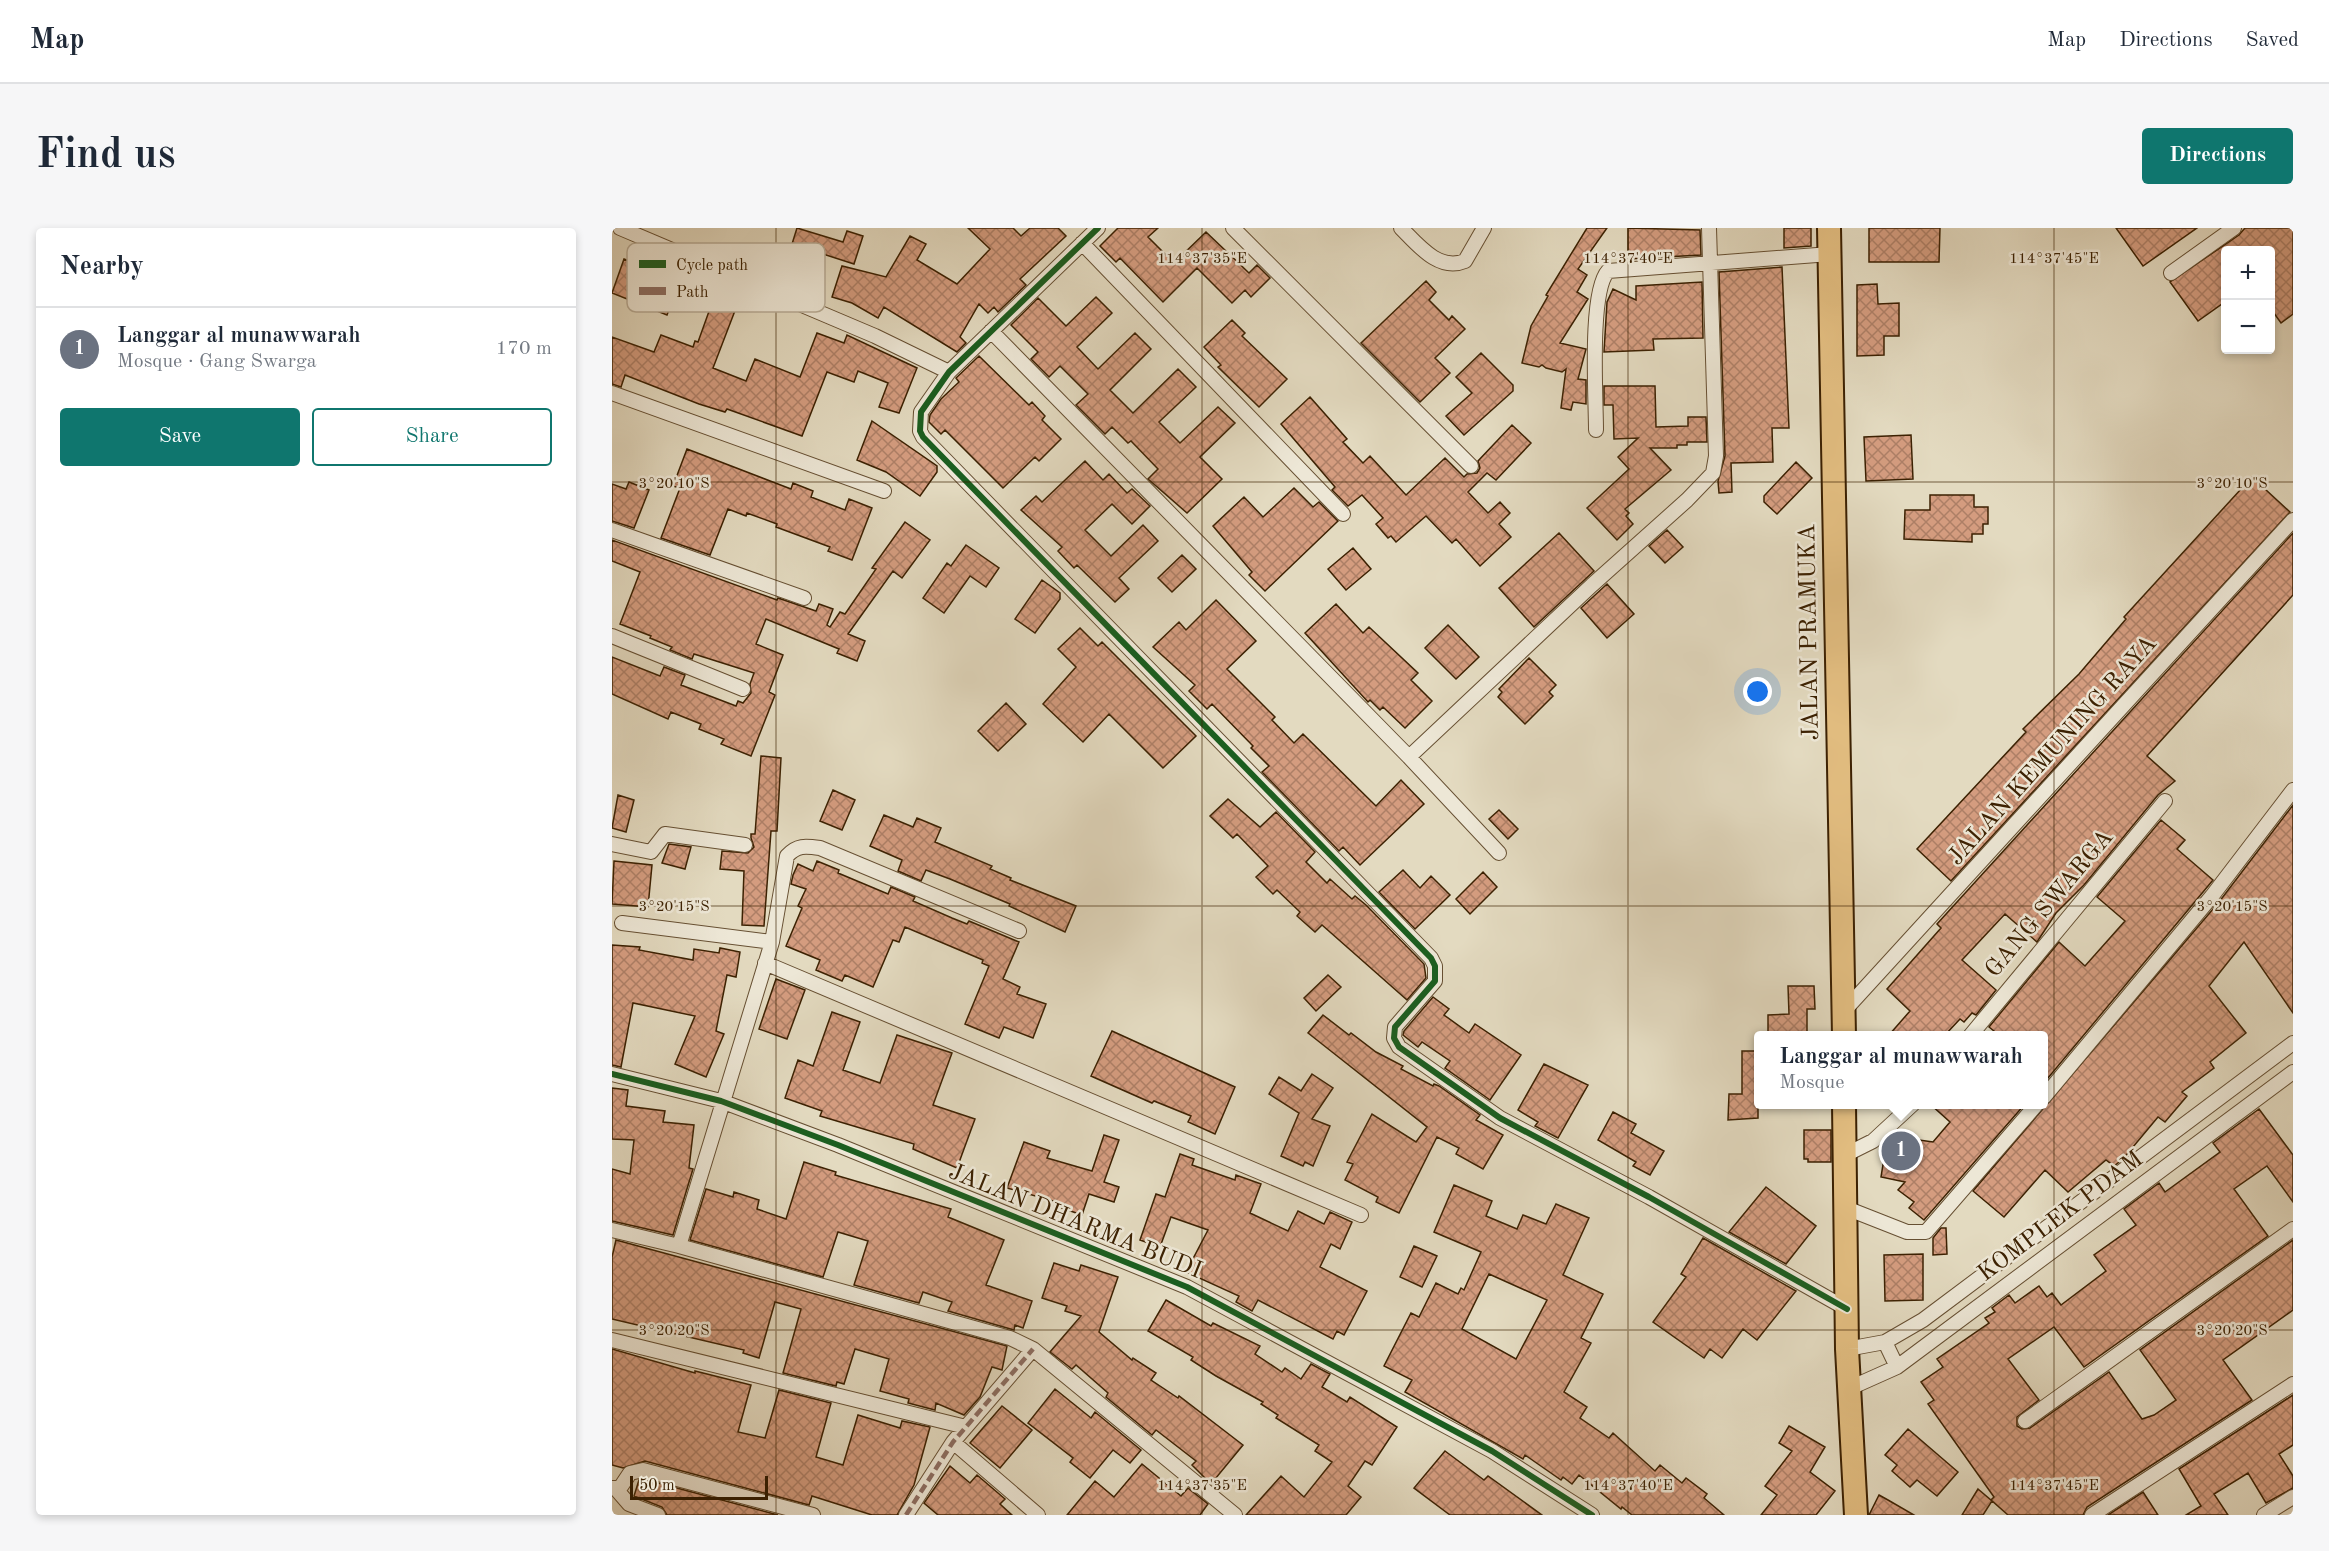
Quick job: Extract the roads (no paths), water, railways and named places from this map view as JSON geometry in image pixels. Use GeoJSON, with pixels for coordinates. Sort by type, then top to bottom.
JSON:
{"type":"FeatureCollection","features":[{"type":"Feature","properties":{"kind":"main road","name":"JALAN PRAMUKA"},"geometry":{"type":"LineString","coordinates":[[1829,228],[1844,1031]]}},
{"type":"Feature","properties":{"kind":"main road"},"geometry":{"type":"LineString","coordinates":[[1844,1109],[1847,1349],[1856,1515]]}},
{"type":"Feature","properties":{"kind":"street"},"geometry":{"type":"LineString","coordinates":[[620,228],[655,243]]}},
{"type":"Feature","properties":{"kind":"street"},"geometry":{"type":"LineString","coordinates":[[1098,228],[949,372],[921,412],[920,431],[923,437],[1431,958],[1435,966],[1435,981],[1395,1027],[1394,1038],[1399,1047],[1500,1118],[1649,1197],[1847,1310]]}},
{"type":"Feature","properties":{"kind":"street"},"geometry":{"type":"LineString","coordinates":[[1233,228],[1471,465]]}},
{"type":"Feature","properties":{"kind":"street"},"geometry":{"type":"LineString","coordinates":[[1401,228],[1447,266],[1465,261],[1484,228]]}},
{"type":"Feature","properties":{"kind":"street"},"geometry":{"type":"LineString","coordinates":[[1409,757],[1592,585],[1687,500],[1713,472],[1716,456],[1709,228]]}},
{"type":"Feature","properties":{"kind":"street"},"geometry":{"type":"LineString","coordinates":[[2171,273],[2234,228]]}},
{"type":"Feature","properties":{"kind":"street"},"geometry":{"type":"LineString","coordinates":[[1082,243],[1342,514]]}},
{"type":"Feature","properties":{"kind":"street"},"geometry":{"type":"LineString","coordinates":[[1596,430],[1596,322],[1604,276],[1616,269],[1709,266],[1830,254]]}},
{"type":"Feature","properties":{"kind":"street"},"geometry":{"type":"LineString","coordinates":[[818,312],[875,336],[949,372]]}},
{"type":"Feature","properties":{"kind":"street"},"geometry":{"type":"LineString","coordinates":[[991,331],[1409,757],[1499,853]]}},
{"type":"Feature","properties":{"kind":"street"},"geometry":{"type":"LineString","coordinates":[[612,393],[884,490]]}},
{"type":"Feature","properties":{"kind":"street","name":"JALAN KEMUNING RAYA"},"geometry":{"type":"LineString","coordinates":[[1844,1011],[2293,520]]}},
{"type":"Feature","properties":{"kind":"street"},"geometry":{"type":"LineString","coordinates":[[612,530],[804,598]]}},
{"type":"Feature","properties":{"kind":"street"},"geometry":{"type":"LineString","coordinates":[[612,636],[743,689]]}},
{"type":"Feature","properties":{"kind":"street"},"geometry":{"type":"LineString","coordinates":[[2048,1091],[2212,896],[2293,790]]}},
{"type":"Feature","properties":{"kind":"street","name":"GANG SWARGA"},"geometry":{"type":"LineString","coordinates":[[1973,1031],[2165,801]]}},
{"type":"Feature","properties":{"kind":"street"},"geometry":{"type":"LineString","coordinates":[[612,844],[651,852],[665,834],[745,845]]}},
{"type":"Feature","properties":{"kind":"street"},"geometry":{"type":"LineString","coordinates":[[679,1246],[772,942],[787,856],[794,849],[803,846],[820,848],[1019,931]]}},
{"type":"Feature","properties":{"kind":"street"},"geometry":{"type":"LineString","coordinates":[[622,923],[772,942]]}},
{"type":"Feature","properties":{"kind":"street"},"geometry":{"type":"LineString","coordinates":[[765,963],[1361,1215]]}},
{"type":"Feature","properties":{"kind":"street","name":"KOMPLEK PDAM"},"geometry":{"type":"LineString","coordinates":[[1847,1349],[1885,1342],[1923,1320],[2199,1111],[2293,1043]]}},
{"type":"Feature","properties":{"kind":"street"},"geometry":{"type":"LineString","coordinates":[[2281,1051],[2293,1070]]}},
{"type":"Feature","properties":{"kind":"street","name":"KOMPLEK PDAM"},"geometry":{"type":"LineString","coordinates":[[1850,1388],[1897,1367],[2293,1070]]}},
{"type":"Feature","properties":{"kind":"street","name":"JALAN DHARMA BUDI"},"geometry":{"type":"LineString","coordinates":[[612,1074],[722,1101],[849,1149],[1187,1287],[1492,1451],[1592,1515]]}},
{"type":"Feature","properties":{"kind":"street"},"geometry":{"type":"LineString","coordinates":[[1845,1155],[1873,1141],[1908,1109]]}},
{"type":"Feature","properties":{"kind":"street"},"geometry":{"type":"LineString","coordinates":[[1846,1208],[1907,1232],[1920,1234],[1926,1232],[2033,1109]]}},
{"type":"Feature","properties":{"kind":"street"},"geometry":{"type":"LineString","coordinates":[[2199,1111],[2215,1130]]}},
{"type":"Feature","properties":{"kind":"street"},"geometry":{"type":"LineString","coordinates":[[2025,1421],[2293,1229]]}},
{"type":"Feature","properties":{"kind":"street"},"geometry":{"type":"LineString","coordinates":[[612,1230],[679,1246],[1010,1338],[1033,1349],[1235,1515]]}},
{"type":"Feature","properties":{"kind":"street"},"geometry":{"type":"LineString","coordinates":[[612,1340],[966,1427]]}},
{"type":"Feature","properties":{"kind":"street"},"geometry":{"type":"LineString","coordinates":[[1885,1342],[1897,1367]]}},
{"type":"Feature","properties":{"kind":"street"},"geometry":{"type":"LineString","coordinates":[[906,1515],[953,1442],[1033,1349]]}},
{"type":"Feature","properties":{"kind":"street"},"geometry":{"type":"LineString","coordinates":[[2092,1515],[2293,1384]]}},
{"type":"Feature","properties":{"kind":"street"},"geometry":{"type":"LineString","coordinates":[[953,1442],[1038,1515]]}},
{"type":"Feature","properties":{"kind":"street"},"geometry":{"type":"LineString","coordinates":[[614,1488],[623,1486],[633,1471],[643,1470],[813,1515]]}},
{"type":"Feature","properties":{"kind":"street"},"geometry":{"type":"LineString","coordinates":[[614,1488],[629,1504],[658,1515]]}},
{"type":"Feature","properties":{"kind":"street"},"geometry":{"type":"LineString","coordinates":[[2264,1515],[2293,1497]]}},
{"type":"Feature","properties":{"kind":"place","name":"Langgar al munawwarah"},"geometry":{"type":"Point","coordinates":[1901,1151]}}]}
